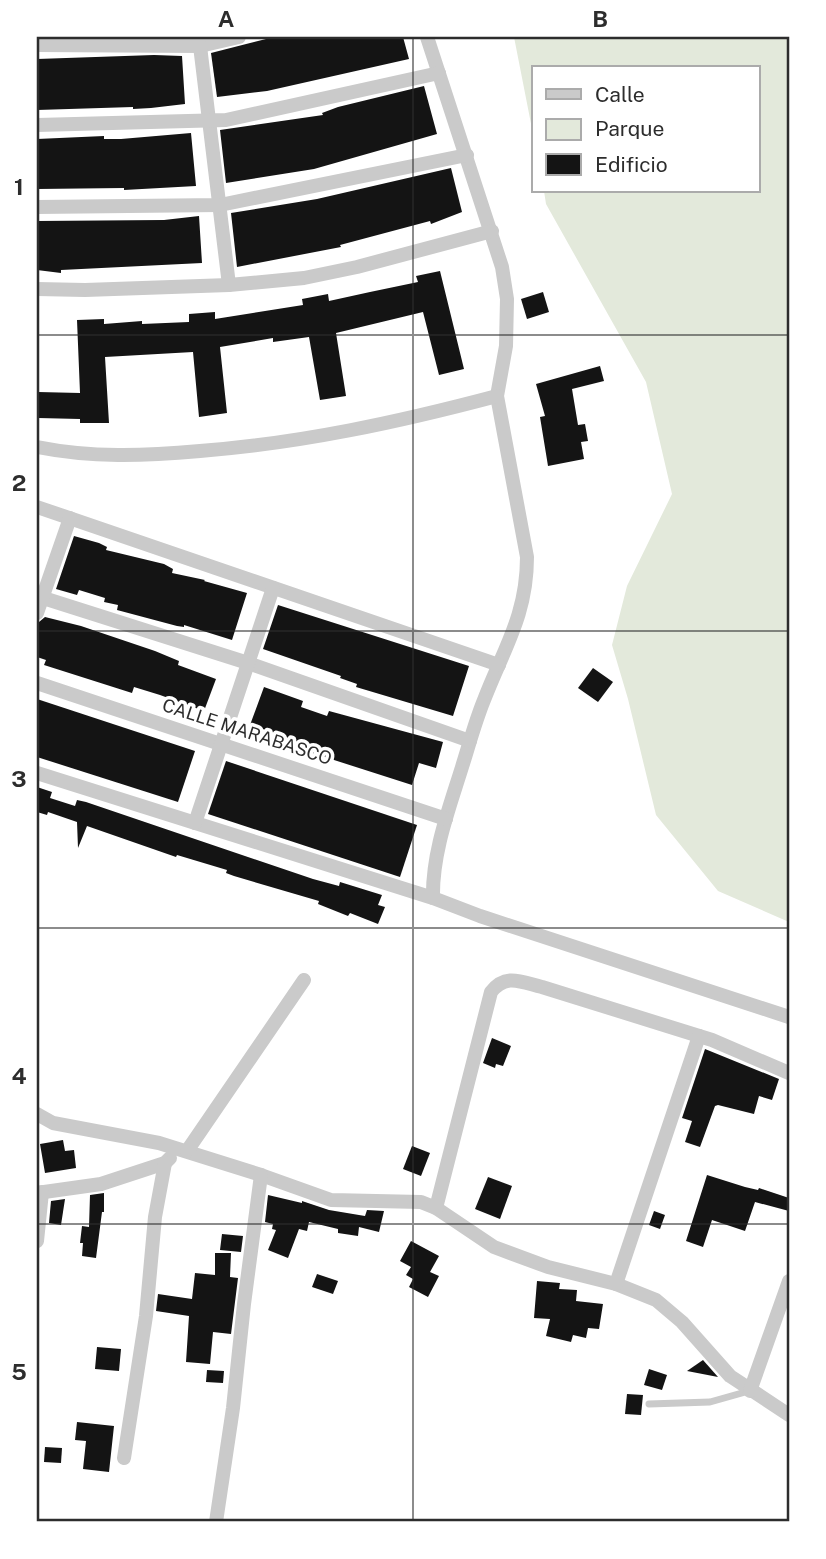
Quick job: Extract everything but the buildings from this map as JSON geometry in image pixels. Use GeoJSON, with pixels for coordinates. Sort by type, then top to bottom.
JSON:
{"type":"FeatureCollection","features":[{"type":"Feature","properties":{"kind":"street"},"geometry":{"type":"LineString","coordinates":[[37,45],[200,46],[239,37]]}},
{"type":"Feature","properties":{"kind":"street"},"geometry":{"type":"LineString","coordinates":[[427,37],[502,267],[507,299],[506,346],[498,396],[527,557],[527,580],[523,600],[509,645],[483,701],[446,819],[435,867],[433,898]]}},
{"type":"Feature","properties":{"kind":"street"},"geometry":{"type":"LineString","coordinates":[[200,46],[207,122],[229,285]]}},
{"type":"Feature","properties":{"kind":"street"},"geometry":{"type":"LineString","coordinates":[[37,125],[226,120],[439,73]]}},
{"type":"Feature","properties":{"kind":"street"},"geometry":{"type":"LineString","coordinates":[[37,207],[220,205],[467,155]]}},
{"type":"Feature","properties":{"kind":"street"},"geometry":{"type":"LineString","coordinates":[[37,289],[229,285],[304,278],[492,232]]}},
{"type":"Feature","properties":{"kind":"street"},"geometry":{"type":"LineString","coordinates":[[37,447],[90,456],[168,454],[247,447],[297,441],[416,418],[498,396]]}},
{"type":"Feature","properties":{"kind":"street"},"geometry":{"type":"LineString","coordinates":[[37,507],[499,665]]}},
{"type":"Feature","properties":{"kind":"street"},"geometry":{"type":"LineString","coordinates":[[37,613],[39,596],[69,518]]}},
{"type":"Feature","properties":{"kind":"street"},"geometry":{"type":"LineString","coordinates":[[195,823],[274,588]]}},
{"type":"Feature","properties":{"kind":"street"},"geometry":{"type":"LineString","coordinates":[[39,596],[248,663],[470,741]]}},
{"type":"Feature","properties":{"kind":"street","name":"CALLE MARABASCO"},"geometry":{"type":"LineString","coordinates":[[37,682],[446,819]]}},
{"type":"Feature","properties":{"kind":"street"},"geometry":{"type":"LineString","coordinates":[[37,773],[433,898],[492,920],[789,1017]]}},
{"type":"Feature","properties":{"kind":"street"},"geometry":{"type":"LineString","coordinates":[[37,1241],[39,1192],[101,1184],[165,1163],[183,1150],[304,980]]}},
{"type":"Feature","properties":{"kind":"street"},"geometry":{"type":"LineString","coordinates":[[436,1208],[491,992],[498,983],[514,980],[523,982],[699,1035],[789,1073]]}},
{"type":"Feature","properties":{"kind":"street"},"geometry":{"type":"LineString","coordinates":[[616,1283],[699,1035]]}},
{"type":"Feature","properties":{"kind":"street"},"geometry":{"type":"LineString","coordinates":[[37,1114],[53,1123],[183,1150],[331,1200],[421,1202],[436,1208],[494,1247],[548,1267],[616,1283],[656,1300],[682,1322],[730,1376],[789,1415]]}},
{"type":"Feature","properties":{"kind":"street"},"geometry":{"type":"LineString","coordinates":[[124,1458],[146,1315],[155,1217],[165,1163]]}},
{"type":"Feature","properties":{"kind":"street"},"geometry":{"type":"LineString","coordinates":[[216,1522],[233,1408],[261,1175]]}},
{"type":"Feature","properties":{"kind":"street"},"geometry":{"type":"LineString","coordinates":[[750,1391],[789,1282]]}},
{"type":"Feature","properties":{"kind":"lane"},"geometry":{"type":"LineString","coordinates":[[649,1404],[710,1402],[750,1391]]}},
{"type":"Feature","properties":{"kind":"green space"},"geometry":{"type":"Polygon","coordinates":[[[514,37],[789,37],[789,922],[718,891],[656,815],[612,645],[627,586],[672,494],[646,382],[546,204],[544,192],[760,192],[760,66],[532,66],[532,129],[514,37]]]}}]}
